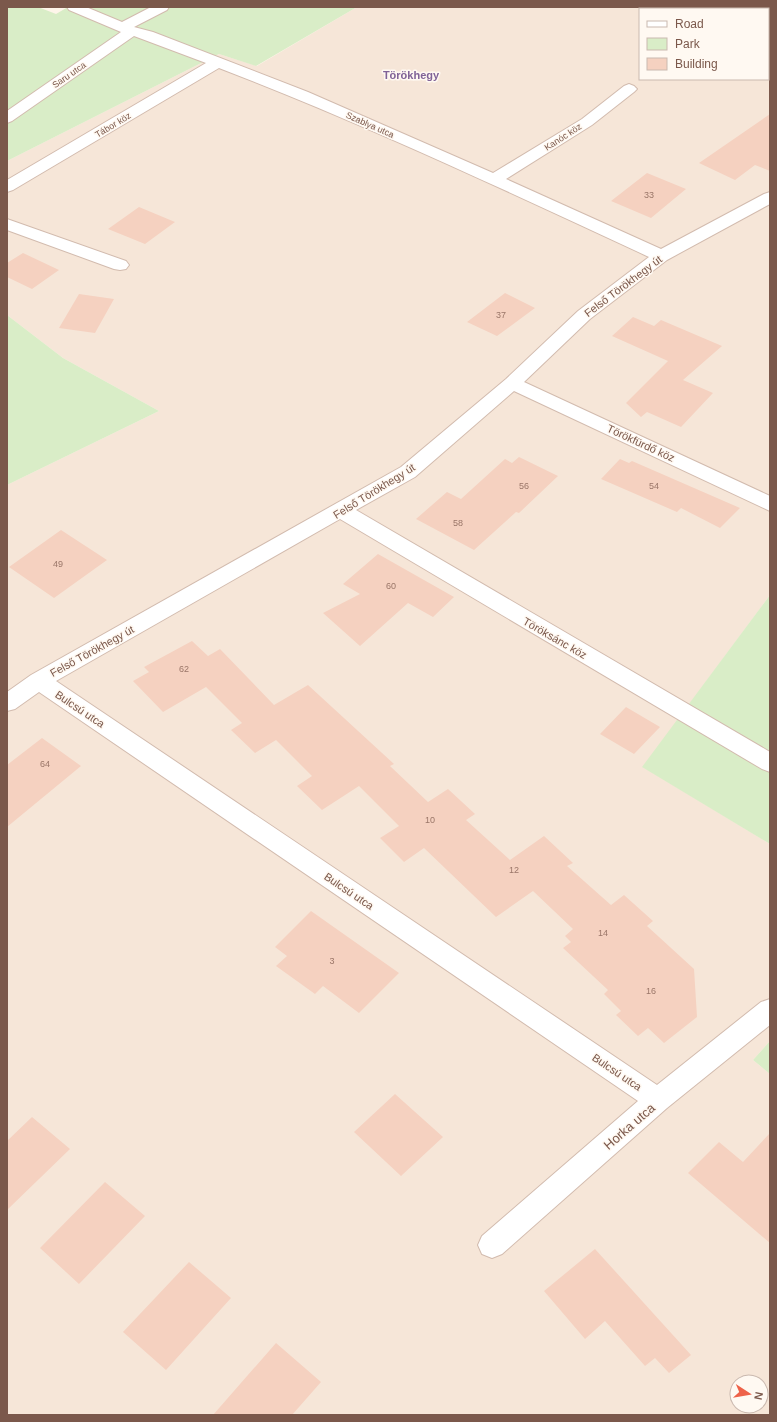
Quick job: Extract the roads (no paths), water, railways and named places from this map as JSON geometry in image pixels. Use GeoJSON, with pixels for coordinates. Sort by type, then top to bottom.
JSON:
{"type":"FeatureCollection","features":[{"type":"Feature","properties":{"kind":"street","name":"Szablya utca"},"geometry":{"type":"LineString","coordinates":[[74,7],[127,29],[148,35],[303,95],[494,179],[661,256]]}},
{"type":"Feature","properties":{"kind":"street","name":"Saru utca"},"geometry":{"type":"LineString","coordinates":[[7,118],[127,29],[162,7]]}},
{"type":"Feature","properties":{"kind":"street","name":"Tábor köz"},"geometry":{"type":"LineString","coordinates":[[7,187],[218,62]]}},
{"type":"Feature","properties":{"kind":"street","name":"Kanóc köz"},"geometry":{"type":"LineString","coordinates":[[494,179],[587,122],[629,88]]}},
{"type":"Feature","properties":{"kind":"street","name":"Felső Törökhegy út"},"geometry":{"type":"LineString","coordinates":[[7,703],[39,681],[342,511],[408,472],[512,382],[584,315],[661,256],[770,197]]}},
{"type":"Feature","properties":{"kind":"street"},"geometry":{"type":"LineString","coordinates":[[7,224],[120,265]]}},
{"type":"Feature","properties":{"kind":"street","name":"Törökfürdő köz"},"geometry":{"type":"LineString","coordinates":[[512,382],[770,504]]}},
{"type":"Feature","properties":{"kind":"street","name":"Töröksánc köz"},"geometry":{"type":"LineString","coordinates":[[342,511],[770,763]]}},
{"type":"Feature","properties":{"kind":"street","name":"Bulcsú utca"},"geometry":{"type":"LineString","coordinates":[[39,681],[658,1100]]}},
{"type":"Feature","properties":{"kind":"street","name":"Horka utca"},"geometry":{"type":"LineString","coordinates":[[492,1245],[658,1100],[770,1010]]}},
{"type":"Feature","properties":{"kind":"district","name":"Törökhegy"},"geometry":{"type":"Point","coordinates":[411,75]}}]}
